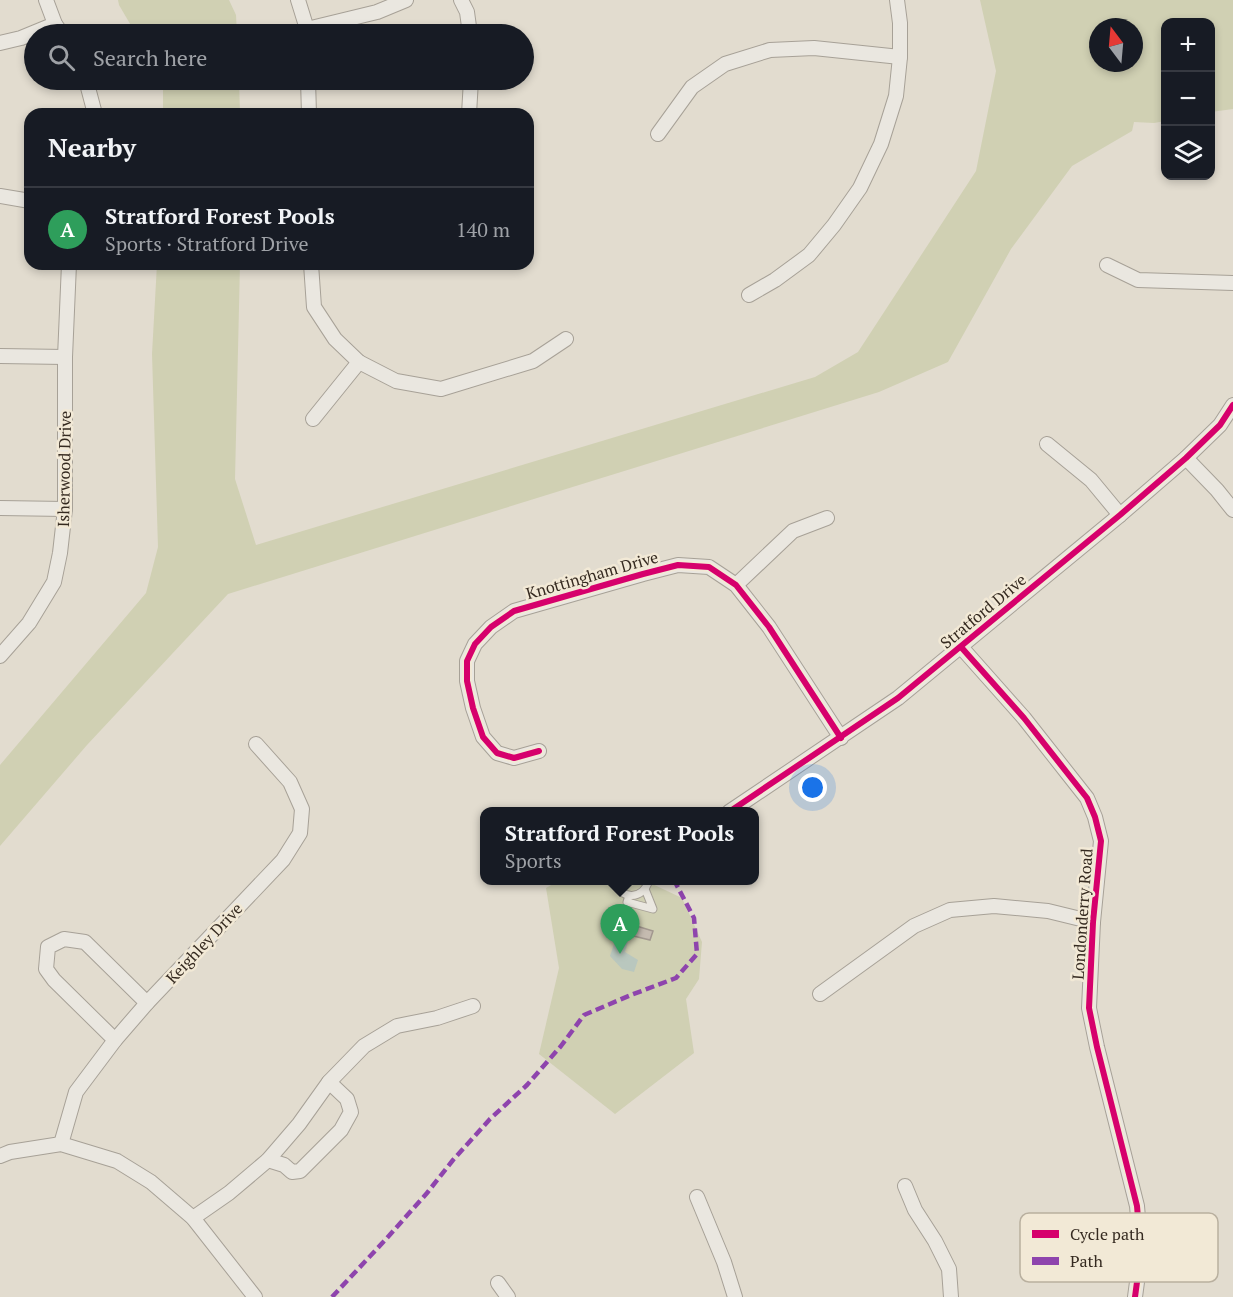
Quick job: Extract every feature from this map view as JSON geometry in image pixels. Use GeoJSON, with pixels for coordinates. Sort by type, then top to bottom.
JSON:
{"type":"FeatureCollection","features":[{"type":"Feature","properties":{"kind":"street"},"geometry":{"type":"LineString","coordinates":[[46,0],[56,24]]}},
{"type":"Feature","properties":{"kind":"street"},"geometry":{"type":"LineString","coordinates":[[298,0],[305,24]]}},
{"type":"Feature","properties":{"kind":"street"},"geometry":{"type":"LineString","coordinates":[[335,24],[377,12],[406,0]]}},
{"type":"Feature","properties":{"kind":"street"},"geometry":{"type":"LineString","coordinates":[[461,0],[468,12],[469,24]]}},
{"type":"Feature","properties":{"kind":"street"},"geometry":{"type":"LineString","coordinates":[[748,295],[775,280],[809,255],[860,188],[881,144],[896,96],[900,57],[897,0]]}},
{"type":"Feature","properties":{"kind":"street"},"geometry":{"type":"LineString","coordinates":[[0,43],[24,37]]}},
{"type":"Feature","properties":{"kind":"street"},"geometry":{"type":"LineString","coordinates":[[658,134],[692,87],[725,64],[770,50],[814,48],[900,57]]}},
{"type":"Feature","properties":{"kind":"street"},"geometry":{"type":"LineString","coordinates":[[89,90],[93,108]]}},
{"type":"Feature","properties":{"kind":"street"},"geometry":{"type":"LineString","coordinates":[[308,90],[309,108]]}},
{"type":"Feature","properties":{"kind":"street"},"geometry":{"type":"LineString","coordinates":[[469,108],[470,90]]}},
{"type":"Feature","properties":{"kind":"street"},"geometry":{"type":"LineString","coordinates":[[0,196],[24,200]]}},
{"type":"Feature","properties":{"kind":"street"},"geometry":{"type":"LineString","coordinates":[[1107,265],[1137,280],[1233,283]]}},
{"type":"Feature","properties":{"kind":"street","name":"Isherwood Drive"},"geometry":{"type":"LineString","coordinates":[[0,656],[28,622],[54,582],[60,553],[65,509],[65,357],[69,270]]}},
{"type":"Feature","properties":{"kind":"street"},"geometry":{"type":"LineString","coordinates":[[311,270],[314,307],[335,339],[359,362],[396,381],[441,389],[533,362],[566,339]]}},
{"type":"Feature","properties":{"kind":"street"},"geometry":{"type":"LineString","coordinates":[[0,356],[65,357]]}},
{"type":"Feature","properties":{"kind":"street"},"geometry":{"type":"LineString","coordinates":[[313,419],[359,362]]}},
{"type":"Feature","properties":{"kind":"street","name":"Stratford Drive"},"geometry":{"type":"LineString","coordinates":[[737,807],[898,698],[961,647],[1186,458],[1220,425],[1233,405]]}},
{"type":"Feature","properties":{"kind":"street"},"geometry":{"type":"LineString","coordinates":[[1047,444],[1090,480],[1120,515]]}},
{"type":"Feature","properties":{"kind":"street"},"geometry":{"type":"LineString","coordinates":[[1186,458],[1233,510]]}},
{"type":"Feature","properties":{"kind":"street"},"geometry":{"type":"LineString","coordinates":[[0,508],[65,509]]}},
{"type":"Feature","properties":{"kind":"street"},"geometry":{"type":"LineString","coordinates":[[736,585],[794,531],[826,518]]}},
{"type":"Feature","properties":{"kind":"street","name":"Knottingham Drive"},"geometry":{"type":"LineString","coordinates":[[539,751],[514,758],[497,753],[483,737],[467,681],[467,661],[475,644],[491,627],[514,611],[678,565],[709,567],[736,585],[769,627],[841,738]]}},
{"type":"Feature","properties":{"kind":"street","name":"Londonderry Road"},"geometry":{"type":"LineString","coordinates":[[961,647],[1024,718],[1087,798],[1095,817],[1101,841],[1089,1008],[1138,1213]]}},
{"type":"Feature","properties":{"kind":"street","name":"Keighley Drive"},"geometry":{"type":"LineString","coordinates":[[61,1144],[76,1092],[115,1040],[147,1003],[283,860],[300,833],[302,808],[290,782],[256,744]]}},
{"type":"Feature","properties":{"kind":"street"},"geometry":{"type":"LineString","coordinates":[[820,994],[915,926],[950,910],[994,906],[1048,911],[1094,922]]}},
{"type":"Feature","properties":{"kind":"street"},"geometry":{"type":"LineString","coordinates":[[115,1040],[54,980],[46,969],[48,946],[64,939],[85,942],[147,1003]]}},
{"type":"Feature","properties":{"kind":"street"},"geometry":{"type":"LineString","coordinates":[[194,1218],[229,1193],[268,1160],[299,1124],[329,1082],[364,1046],[396,1026],[437,1018],[473,1006]]}},
{"type":"Feature","properties":{"kind":"street"},"geometry":{"type":"LineString","coordinates":[[268,1160],[284,1165],[292,1172],[300,1171],[341,1130],[351,1112],[347,1100],[329,1082]]}},
{"type":"Feature","properties":{"kind":"street"},"geometry":{"type":"LineString","coordinates":[[0,1156],[10,1152],[61,1144],[117,1161],[151,1182],[194,1218],[255,1297]]}},
{"type":"Feature","properties":{"kind":"street"},"geometry":{"type":"LineString","coordinates":[[905,1186],[915,1210],[935,1241],[949,1269],[951,1297]]}},
{"type":"Feature","properties":{"kind":"street"},"geometry":{"type":"LineString","coordinates":[[697,1197],[724,1262],[735,1297]]}},
{"type":"Feature","properties":{"kind":"street","name":"Londonderry Road"},"geometry":{"type":"LineString","coordinates":[[1135,1297],[1137,1282]]}},
{"type":"Feature","properties":{"kind":"street"},"geometry":{"type":"LineString","coordinates":[[498,1283],[508,1297]]}},
{"type":"Feature","properties":{"kind":"lane"},"geometry":{"type":"LineString","coordinates":[[616,885],[618,891],[629,896],[641,893],[647,885]]}},
{"type":"Feature","properties":{"kind":"lane"},"geometry":{"type":"LineString","coordinates":[[629,896],[627,902],[653,909],[645,889]]}},
{"type":"Feature","properties":{"kind":"green space"},"geometry":{"type":"Polygon","coordinates":[[[118,0],[229,0],[236,15],[236,24],[130,24],[118,0]]]}},
{"type":"Feature","properties":{"kind":"green space"},"geometry":{"type":"Polygon","coordinates":[[[980,0],[1233,0],[1233,109],[1215,111],[1215,18],[1161,18],[1161,122],[1134,122],[1132,131],[1072,166],[1011,249],[948,362],[879,392],[228,594],[87,745],[0,846],[0,765],[146,593],[158,547],[152,354],[157,270],[240,270],[235,479],[256,545],[815,377],[858,352],[976,171],[996,71],[980,0]]]}},
{"type":"Feature","properties":{"kind":"green space"},"geometry":{"type":"Polygon","coordinates":[[[163,90],[239,90],[240,108],[163,108],[163,90]]]}},
{"type":"Feature","properties":{"kind":"green space"},"geometry":{"type":"Polygon","coordinates":[[[551,885],[654,885],[682,898],[702,942],[699,979],[686,999],[694,1053],[615,1114],[539,1054],[559,968],[546,888],[551,885]]]}},
{"type":"Feature","properties":{"kind":"shaded area"},"geometry":{"type":"Polygon","coordinates":[[[621,941],[628,942],[625,952],[638,960],[634,972],[622,969],[610,956],[614,944],[621,941]]]}},
{"type":"Feature","properties":{"kind":"building"},"geometry":{"type":"Polygon","coordinates":[[[620,921],[653,931],[650,940],[617,932],[620,921]]]}},
{"type":"Feature","properties":{"kind":"marked path"},"geometry":{"type":"LineString","coordinates":[[332,1297],[427,1193],[490,1119],[527,1085],[584,1015],[676,978],[697,954],[694,918],[677,885]]}},
{"type":"Feature","properties":{"kind":"cycle path"},"geometry":{"type":"LineString","coordinates":[[736,807],[898,698],[1186,458],[1220,425],[1233,405]]}},
{"type":"Feature","properties":{"kind":"cycle path"},"geometry":{"type":"LineString","coordinates":[[539,751],[514,758],[497,753],[483,737],[467,681],[467,661],[475,644],[491,627],[514,611],[678,565],[709,567],[736,585],[769,627],[841,738]]}},
{"type":"Feature","properties":{"kind":"cycle path"},"geometry":{"type":"LineString","coordinates":[[961,647],[1024,718],[1087,798],[1095,817],[1101,841],[1093,922],[1089,1008],[1138,1213]]}},
{"type":"Feature","properties":{"kind":"cycle path"},"geometry":{"type":"LineString","coordinates":[[1135,1297],[1137,1282]]}},
{"type":"Feature","properties":{"kind":"place","name":"Stratford Forest Pools"},"geometry":{"type":"Point","coordinates":[620,954]}}]}
